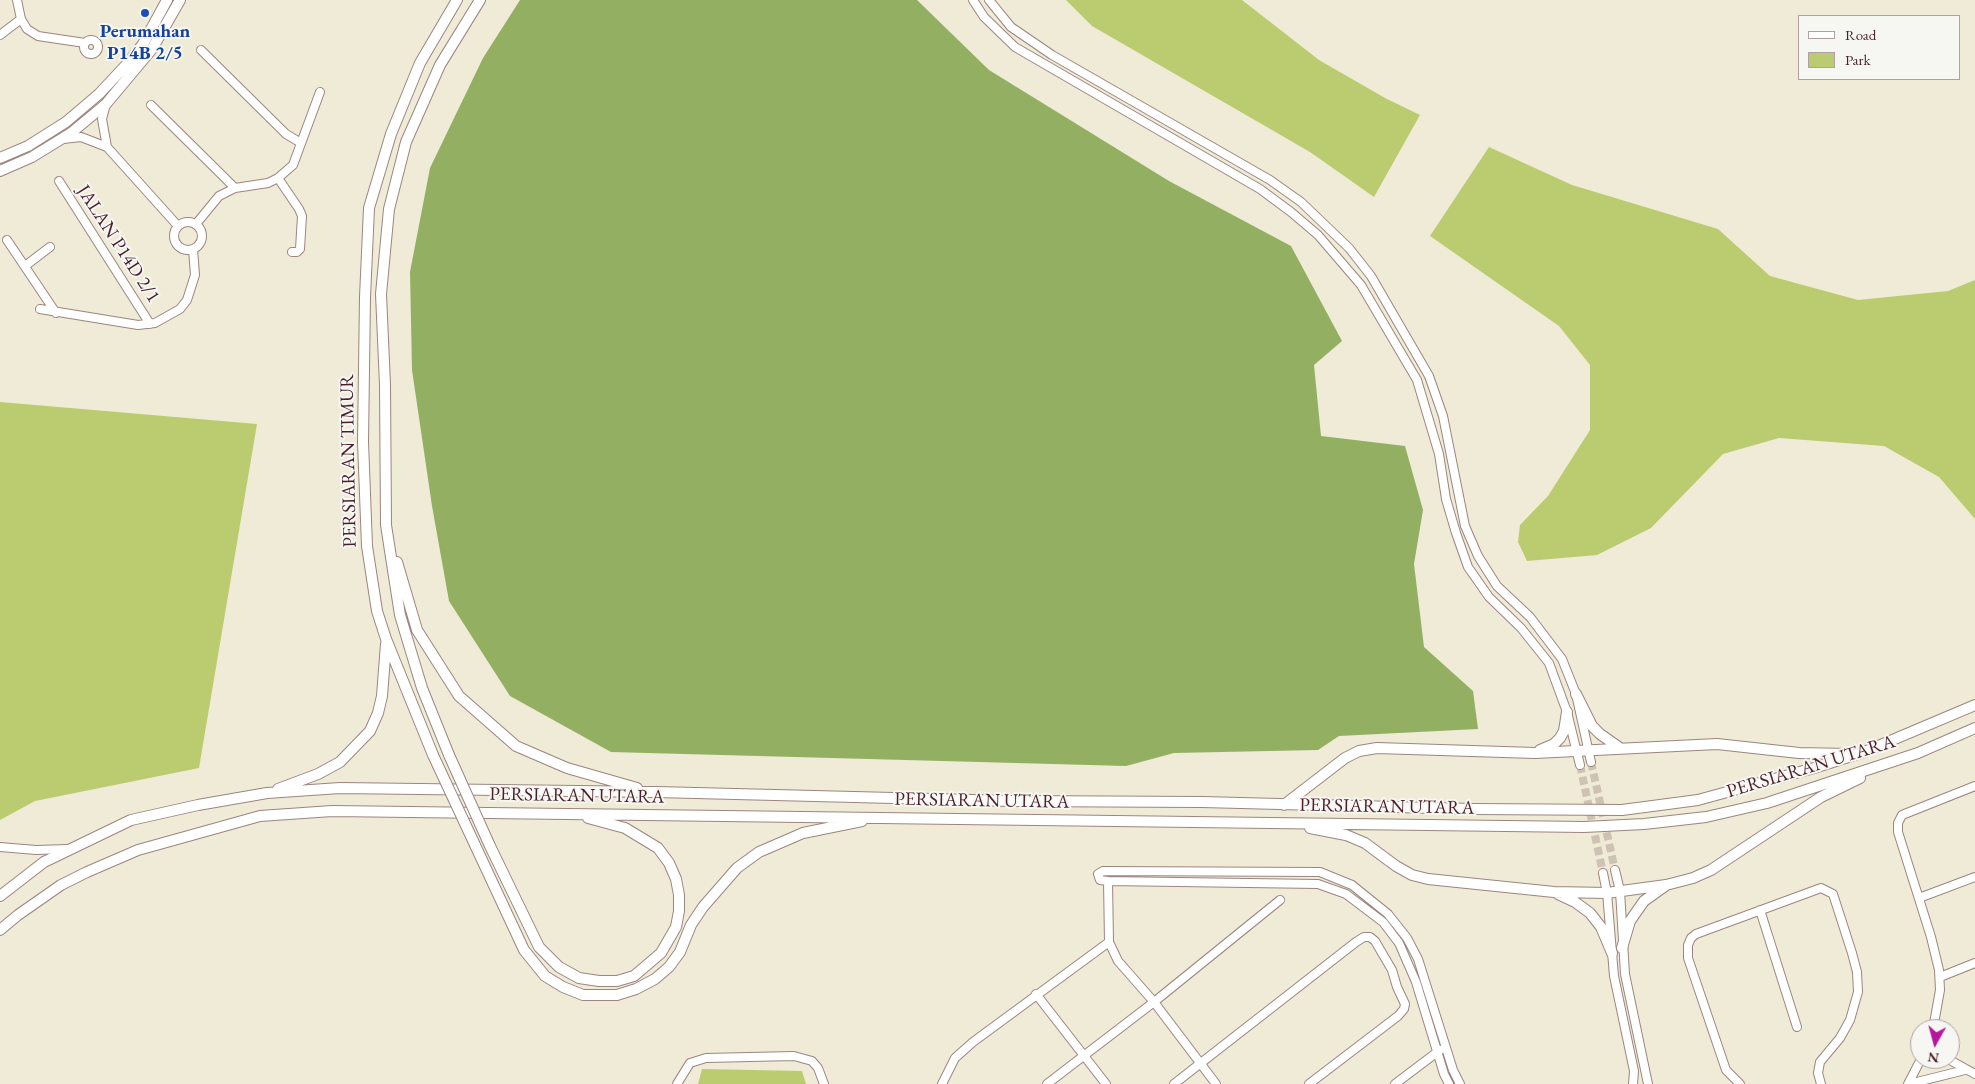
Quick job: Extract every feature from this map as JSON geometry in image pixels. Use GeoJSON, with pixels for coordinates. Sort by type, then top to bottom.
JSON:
{"type":"FeatureCollection","features":[{"type":"Feature","properties":{"kind":"main road"},"geometry":{"type":"LineString","coordinates":[[0,158],[28,146],[66,122],[99,94],[143,44],[168,0]]}},
{"type":"Feature","properties":{"kind":"main road"},"geometry":{"type":"LineString","coordinates":[[0,171],[32,157],[71,133],[106,104],[152,49],[180,0]]}},
{"type":"Feature","properties":{"kind":"main road","name":"PERSIARAN TIMUR"},"geometry":{"type":"LineString","coordinates":[[457,0],[420,63],[391,134],[369,208],[365,297],[364,497],[367,546],[377,611],[386,639],[433,755],[524,950],[546,976],[583,995],[617,995],[636,989],[655,979],[669,966],[680,952],[691,925],[703,906],[737,868],[759,852],[803,833],[882,817]]}},
{"type":"Feature","properties":{"kind":"main road","name":"PERSIARAN TIMUR"},"geometry":{"type":"LineString","coordinates":[[480,0],[436,74],[406,142],[389,209],[381,294],[385,395],[386,525],[400,615],[422,688],[449,755],[539,948],[559,967],[579,978],[617,981],[634,976],[661,953],[676,927],[679,911],[676,879],[669,863],[658,848],[643,838],[625,828],[567,813]]}},
{"type":"Feature","properties":{"kind":"main road"},"geometry":{"type":"LineString","coordinates":[[386,525],[417,630],[459,696],[516,746],[567,768],[607,781],[656,792]]}},
{"type":"Feature","properties":{"kind":"main road"},"geometry":{"type":"LineString","coordinates":[[267,793],[318,774],[340,762],[370,731],[382,696],[386,639]]}},
{"type":"Feature","properties":{"kind":"main road"},"geometry":{"type":"LineString","coordinates":[[1576,694],[1592,726],[1620,748]]}},
{"type":"Feature","properties":{"kind":"main road","name":"PERSIARAN UTARA"},"geometry":{"type":"LineString","coordinates":[[0,896],[44,862],[130,820],[198,805],[267,793],[340,788],[1622,810],[1698,800],[1779,778],[1864,752],[1975,705]]}},
{"type":"Feature","properties":{"kind":"main road"},"geometry":{"type":"LineString","coordinates":[[1535,753],[1554,744],[1560,738],[1564,731],[1567,712]]}},
{"type":"Feature","properties":{"kind":"main road","name":"PERSIARAN UTARA"},"geometry":{"type":"LineString","coordinates":[[0,930],[61,885],[96,868],[138,850],[260,816],[332,811],[1584,827],[1644,824],[1706,817],[1767,803],[1918,753],[1975,728]]}},
{"type":"Feature","properties":{"kind":"main road"},"geometry":{"type":"LineString","coordinates":[[1284,805],[1345,758],[1359,751],[1377,748],[1535,753],[1717,744],[1814,754],[1864,752]]}},
{"type":"Feature","properties":{"kind":"main road"},"geometry":{"type":"LineString","coordinates":[[1290,824],[1346,835],[1365,844],[1396,866],[1428,879],[1554,892],[1620,892],[1666,885],[1693,878],[1711,870],[1821,797],[1850,782],[1918,753]]}},
{"type":"Feature","properties":{"kind":"main road"},"geometry":{"type":"LineString","coordinates":[[1622,948],[1630,920],[1644,901],[1666,885]]}},
{"type":"Feature","properties":{"kind":"main road"},"geometry":{"type":"LineString","coordinates":[[1554,892],[1575,902],[1590,913],[1602,927],[1612,953]]}},
{"type":"Feature","properties":{"kind":"street"},"geometry":{"type":"LineString","coordinates":[[17,0],[21,19],[27,29],[38,36],[85,43]]}},
{"type":"Feature","properties":{"kind":"street"},"geometry":{"type":"LineString","coordinates":[[973,0],[984,18],[1015,46],[1276,200],[1318,235],[1362,285],[1417,380],[1439,454],[1446,499],[1468,567],[1489,597],[1521,628],[1549,664],[1567,712],[1580,764]]}},
{"type":"Feature","properties":{"kind":"street"},"geometry":{"type":"LineString","coordinates":[[989,0],[1011,27],[1052,55],[1270,180],[1301,202],[1349,248],[1371,276],[1429,376],[1444,416],[1465,526],[1478,556],[1497,586],[1530,617],[1562,659],[1576,694],[1591,762]]}},
{"type":"Feature","properties":{"kind":"street"},"geometry":{"type":"LineString","coordinates":[[0,35],[21,19]]}},
{"type":"Feature","properties":{"kind":"street"},"geometry":{"type":"LineString","coordinates":[[201,50],[286,134],[301,142]]}},
{"type":"Feature","properties":{"kind":"street"},"geometry":{"type":"LineString","coordinates":[[196,224],[219,196],[235,188],[268,183],[278,178],[293,165],[320,92]]}},
{"type":"Feature","properties":{"kind":"street"},"geometry":{"type":"LineString","coordinates":[[106,104],[102,119],[107,147]]}},
{"type":"Feature","properties":{"kind":"street"},"geometry":{"type":"LineString","coordinates":[[151,105],[235,188]]}},
{"type":"Feature","properties":{"kind":"street"},"geometry":{"type":"LineString","coordinates":[[58,140],[81,136],[107,147],[178,226]]}},
{"type":"Feature","properties":{"kind":"street"},"geometry":{"type":"LineString","coordinates":[[278,178],[302,216],[300,249],[297,252],[292,252]]}},
{"type":"Feature","properties":{"kind":"street","name":"JALAN P14D 2/1"},"geometry":{"type":"LineString","coordinates":[[59,182],[150,324]]}},
{"type":"Feature","properties":{"kind":"street"},"geometry":{"type":"LineString","coordinates":[[185,222],[196,224],[201,230],[202,239],[197,247],[184,249],[177,244],[174,235],[178,226],[185,222]]}},
{"type":"Feature","properties":{"kind":"street"},"geometry":{"type":"LineString","coordinates":[[7,240],[56,313]]}},
{"type":"Feature","properties":{"kind":"street"},"geometry":{"type":"LineString","coordinates":[[25,266],[50,247]]}},
{"type":"Feature","properties":{"kind":"street"},"geometry":{"type":"LineString","coordinates":[[40,309],[138,325],[155,323],[180,310],[187,300],[196,275],[193,249]]}},
{"type":"Feature","properties":{"kind":"street"},"geometry":{"type":"LineString","coordinates":[[1935,1019],[1940,977],[1931,937],[1898,832],[1898,823],[1902,815],[1975,786]]}},
{"type":"Feature","properties":{"kind":"street"},"geometry":{"type":"LineString","coordinates":[[0,847],[36,850],[69,849]]}},
{"type":"Feature","properties":{"kind":"street"},"geometry":{"type":"LineString","coordinates":[[1615,870],[1620,892],[1622,948],[1626,974],[1648,1084]]}},
{"type":"Feature","properties":{"kind":"street"},"geometry":{"type":"LineString","coordinates":[[1449,1084],[1444,1074],[1416,982],[1399,943],[1383,922],[1346,894],[1318,884],[1108,881],[1100,880],[1098,877],[1100,872],[1320,872],[1340,879],[1363,893],[1388,914],[1407,938],[1418,959],[1446,1048],[1460,1084]]}},
{"type":"Feature","properties":{"kind":"street"},"geometry":{"type":"LineString","coordinates":[[1603,873],[1620,1008],[1634,1070],[1633,1084]]}},
{"type":"Feature","properties":{"kind":"street"},"geometry":{"type":"LineString","coordinates":[[1919,898],[1975,877]]}},
{"type":"Feature","properties":{"kind":"street"},"geometry":{"type":"LineString","coordinates":[[1108,881],[1109,942],[1118,961],[1154,1002],[1216,1084]]}},
{"type":"Feature","properties":{"kind":"street"},"geometry":{"type":"LineString","coordinates":[[1740,1084],[1726,1070],[1687,951],[1691,938],[1696,934],[1821,888],[1833,894],[1857,972],[1858,992],[1850,1020],[1840,1038],[1820,1062],[1818,1073],[1821,1084]]}},
{"type":"Feature","properties":{"kind":"street"},"geometry":{"type":"LineString","coordinates":[[1048,1084],[1084,1054],[1154,1002],[1280,900]]}},
{"type":"Feature","properties":{"kind":"street"},"geometry":{"type":"LineString","coordinates":[[1760,910],[1798,1027]]}},
{"type":"Feature","properties":{"kind":"street"},"geometry":{"type":"LineString","coordinates":[[1174,1084],[1356,942],[1364,937],[1370,937],[1375,941],[1392,970],[1405,1004],[1404,1009],[1398,1016],[1309,1084]]}},
{"type":"Feature","properties":{"kind":"street"},"geometry":{"type":"LineString","coordinates":[[942,1084],[954,1058],[1036,994],[1109,942]]}},
{"type":"Feature","properties":{"kind":"street"},"geometry":{"type":"LineString","coordinates":[[1940,977],[1975,963]]}},
{"type":"Feature","properties":{"kind":"street"},"geometry":{"type":"LineString","coordinates":[[1036,994],[1106,1084]]}},
{"type":"Feature","properties":{"kind":"street"},"geometry":{"type":"LineString","coordinates":[[1394,1084],[1437,1051],[1446,1048]]}},
{"type":"Feature","properties":{"kind":"street"},"geometry":{"type":"LineString","coordinates":[[677,1084],[690,1063],[706,1058],[794,1056],[812,1061],[818,1068],[824,1084]]}},
{"type":"Feature","properties":{"kind":"street"},"geometry":{"type":"LineString","coordinates":[[1960,1067],[1975,1074]]}},
{"type":"Feature","properties":{"kind":"street"},"geometry":{"type":"LineString","coordinates":[[1909,1084],[1916,1069]]}},
{"type":"Feature","properties":{"kind":"street"},"geometry":{"type":"LineString","coordinates":[[1909,1084],[1965,1070]]}},
{"type":"Feature","properties":{"kind":"green space"},"geometry":{"type":"Polygon","coordinates":[[[520,0],[917,0],[989,70],[1169,181],[1291,246],[1342,341],[1314,365],[1321,436],[1405,446],[1423,510],[1414,564],[1424,647],[1473,691],[1478,729],[1339,736],[1318,750],[1174,753],[1126,766],[611,752],[510,696],[449,601],[432,506],[412,370],[410,272],[430,168],[483,58],[520,0]]]}},
{"type":"Feature","properties":{"kind":"green space"},"geometry":{"type":"Polygon","coordinates":[[[1066,0],[1242,0],[1319,60],[1385,98],[1420,115],[1374,197],[1310,152],[1092,26],[1066,0]]]}},
{"type":"Feature","properties":{"kind":"green space"},"geometry":{"type":"Polygon","coordinates":[[[1489,147],[1572,185],[1718,229],[1770,276],[1858,300],[1948,291],[1975,280],[1975,519],[1939,477],[1884,446],[1779,438],[1723,454],[1651,528],[1597,555],[1527,561],[1518,542],[1520,525],[1548,496],[1590,430],[1590,365],[1559,326],[1430,236],[1489,147]]]}},
{"type":"Feature","properties":{"kind":"green space"},"geometry":{"type":"Polygon","coordinates":[[[0,402],[257,424],[199,768],[35,801],[0,820],[0,402]]]}},
{"type":"Feature","properties":{"kind":"green space"},"geometry":{"type":"Polygon","coordinates":[[[702,1069],[802,1071],[806,1084],[698,1084],[702,1069]]]}},
{"type":"Feature","properties":{"kind":"tunnel"},"geometry":{"type":"LineString","coordinates":[[1591,762],[1615,870]]}},
{"type":"Feature","properties":{"kind":"tunnel"},"geometry":{"type":"LineString","coordinates":[[1580,765],[1603,873]]}},
{"type":"Feature","properties":{"kind":"place","name":"Perumahan P14B 2/5"},"geometry":{"type":"Point","coordinates":[145,13]}}]}
